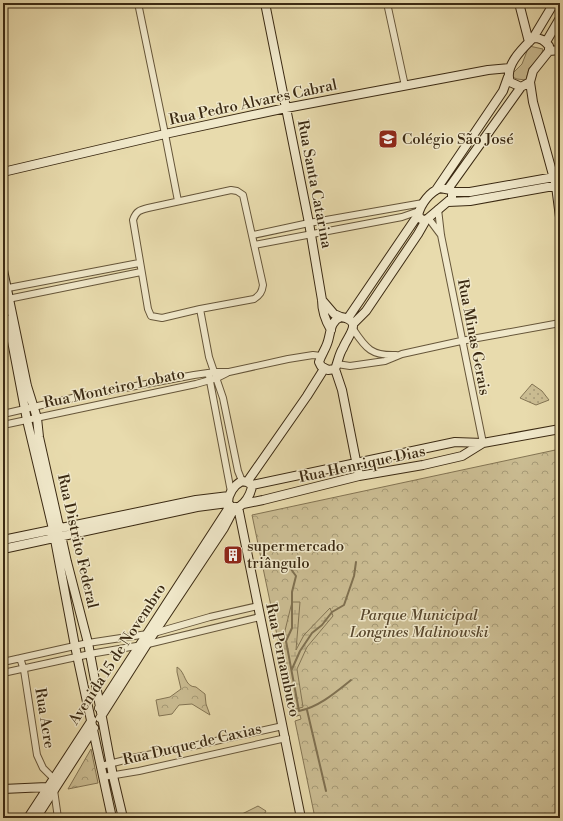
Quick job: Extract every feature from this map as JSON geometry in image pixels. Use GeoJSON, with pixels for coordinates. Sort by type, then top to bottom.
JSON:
{"type":"FeatureCollection","features":[{"type":"Feature","properties":{"kind":"street"},"geometry":{"type":"LineString","coordinates":[[138,3],[178,201]]}},
{"type":"Feature","properties":{"kind":"street","name":"Rua Santa Catarina"},"geometry":{"type":"LineString","coordinates":[[265,3],[309,223],[323,312],[330,330]]}},
{"type":"Feature","properties":{"kind":"street"},"geometry":{"type":"LineString","coordinates":[[387,3],[405,86]]}},
{"type":"Feature","properties":{"kind":"street"},"geometry":{"type":"LineString","coordinates":[[519,3],[531,40]]}},
{"type":"Feature","properties":{"kind":"street"},"geometry":{"type":"LineString","coordinates":[[436,190],[503,91],[510,68],[519,53],[531,40],[554,3]]}},
{"type":"Feature","properties":{"kind":"street"},"geometry":{"type":"LineString","coordinates":[[546,42],[558,22],[557,14],[554,12],[548,13]]}},
{"type":"Feature","properties":{"kind":"street"},"geometry":{"type":"LineString","coordinates":[[531,40],[540,38],[549,46],[549,51],[533,71],[530,82],[533,102],[557,181],[560,217]]}},
{"type":"Feature","properties":{"kind":"street"},"geometry":{"type":"LineString","coordinates":[[549,51],[560,50]]}},
{"type":"Feature","properties":{"kind":"street","name":"Rua Pedro Alvares Cabral"},"geometry":{"type":"LineString","coordinates":[[3,172],[165,134],[286,108],[488,70],[510,68]]}},
{"type":"Feature","properties":{"kind":"street"},"geometry":{"type":"LineString","coordinates":[[508,77],[510,82],[521,88]]}},
{"type":"Feature","properties":{"kind":"street"},"geometry":{"type":"LineString","coordinates":[[530,82],[521,88],[450,190],[452,198],[427,220],[360,317],[349,322],[334,321],[330,330],[328,343],[319,362],[320,366],[328,370],[336,366],[371,363],[402,354],[461,341],[560,323]]}},
{"type":"Feature","properties":{"kind":"street"},"geometry":{"type":"LineString","coordinates":[[359,476],[336,366],[344,345],[349,322],[366,291],[429,195],[440,188],[470,192],[557,181]]}},
{"type":"Feature","properties":{"kind":"street"},"geometry":{"type":"LineString","coordinates":[[448,202],[470,200],[557,181]]}},
{"type":"Feature","properties":{"kind":"street"},"geometry":{"type":"LineString","coordinates":[[231,190],[241,192],[253,235],[263,285],[259,296],[254,299],[162,318],[151,316],[148,309],[139,263],[133,220],[135,214],[140,210],[231,190]]}},
{"type":"Feature","properties":{"kind":"street"},"geometry":{"type":"LineString","coordinates":[[253,235],[309,223],[424,203]]}},
{"type":"Feature","properties":{"kind":"street","name":"Rua Minas Gerais"},"geometry":{"type":"LineString","coordinates":[[438,209],[441,235],[461,341],[483,443]]}},
{"type":"Feature","properties":{"kind":"street"},"geometry":{"type":"LineString","coordinates":[[418,213],[421,219],[427,220]]}},
{"type":"Feature","properties":{"kind":"street"},"geometry":{"type":"LineString","coordinates":[[254,245],[418,213]]}},
{"type":"Feature","properties":{"kind":"street"},"geometry":{"type":"LineString","coordinates":[[338,218],[340,228]]}},
{"type":"Feature","properties":{"kind":"street","name":"Rua Minas Gerais"},"geometry":{"type":"LineString","coordinates":[[427,220],[441,235]]}},
{"type":"Feature","properties":{"kind":"street"},"geometry":{"type":"LineString","coordinates":[[5,295],[139,263]]}},
{"type":"Feature","properties":{"kind":"street","name":"Rua Distrito Federal"},"geometry":{"type":"LineString","coordinates":[[3,270],[5,295],[27,420],[56,528]]}},
{"type":"Feature","properties":{"kind":"street"},"geometry":{"type":"LineString","coordinates":[[5,295],[141,272]]}},
{"type":"Feature","properties":{"kind":"street"},"geometry":{"type":"LineString","coordinates":[[366,291],[375,297]]}},
{"type":"Feature","properties":{"kind":"street","name":"Rua Distrito Federal"},"geometry":{"type":"LineString","coordinates":[[5,295],[27,386],[37,418],[39,437],[58,537],[88,643],[110,763],[123,818]]}},
{"type":"Feature","properties":{"kind":"street"},"geometry":{"type":"LineString","coordinates":[[322,300],[334,314],[349,322],[365,346],[375,353],[388,355],[402,354]]}},
{"type":"Feature","properties":{"kind":"street","name":"Rua Pernambuco"},"geometry":{"type":"LineString","coordinates":[[200,309],[209,357],[223,398],[238,471],[247,483]]}},
{"type":"Feature","properties":{"kind":"street","name":"Rua Monteiro Lobato"},"geometry":{"type":"LineString","coordinates":[[3,414],[77,397],[229,372],[288,358],[313,355],[321,356]]}},
{"type":"Feature","properties":{"kind":"street","name":"Avenida 15 de Novembro"},"geometry":{"type":"LineString","coordinates":[[28,818],[101,716],[143,645],[233,502],[238,484],[247,483],[324,368]]}},
{"type":"Feature","properties":{"kind":"street","name":"Rua Pernambuco"},"geometry":{"type":"LineString","coordinates":[[214,374],[210,380],[233,502],[258,606],[302,818]]}},
{"type":"Feature","properties":{"kind":"street","name":"Rua Monteiro Lobato"},"geometry":{"type":"LineString","coordinates":[[3,425],[210,380]]}},
{"type":"Feature","properties":{"kind":"street","name":"Rua Henrique Dias"},"geometry":{"type":"LineString","coordinates":[[247,483],[356,463],[455,442],[483,443],[560,429]]}},
{"type":"Feature","properties":{"kind":"street","name":"Rua Henrique Dias"},"geometry":{"type":"LineString","coordinates":[[3,549],[197,507],[263,500],[359,476],[424,465],[462,456],[483,443]]}},
{"type":"Feature","properties":{"kind":"street","name":"Avenida 15 de Novembro"},"geometry":{"type":"LineString","coordinates":[[233,502],[248,497],[252,489],[247,483]]}},
{"type":"Feature","properties":{"kind":"street","name":"Rua Henrique Dias"},"geometry":{"type":"LineString","coordinates":[[3,540],[196,500],[233,502]]}},
{"type":"Feature","properties":{"kind":"street","name":"Rua Distrito Federal"},"geometry":{"type":"LineString","coordinates":[[58,537],[75,646],[112,818]]}},
{"type":"Feature","properties":{"kind":"street"},"geometry":{"type":"LineString","coordinates":[[3,662],[88,643],[150,634],[210,617],[258,606]]}},
{"type":"Feature","properties":{"kind":"street"},"geometry":{"type":"LineString","coordinates":[[210,617],[213,628]]}},
{"type":"Feature","properties":{"kind":"street"},"geometry":{"type":"LineString","coordinates":[[3,673],[24,670],[90,654],[143,645],[260,617]]}},
{"type":"Feature","properties":{"kind":"street","name":"Avenida 15 de Novembro"},"geometry":{"type":"LineString","coordinates":[[36,818],[53,778],[99,707],[143,645]]}},
{"type":"Feature","properties":{"kind":"street","name":"Rua Acre"},"geometry":{"type":"LineString","coordinates":[[20,658],[24,670],[37,755],[43,768],[53,778]]}},
{"type":"Feature","properties":{"kind":"street","name":"Rua Duque de Caxias"},"geometry":{"type":"LineString","coordinates":[[101,766],[283,726]]}},
{"type":"Feature","properties":{"kind":"street","name":"Rua Duque de Caxias"},"geometry":{"type":"LineString","coordinates":[[103,777],[196,759],[286,738]]}},
{"type":"Feature","properties":{"kind":"street"},"geometry":{"type":"LineString","coordinates":[[193,746],[196,759]]}},
{"type":"Feature","properties":{"kind":"street"},"geometry":{"type":"LineString","coordinates":[[3,789],[50,788],[58,818]]}},
{"type":"Feature","properties":{"kind":"green space"},"geometry":{"type":"Polygon","coordinates":[[[529,46],[543,49],[541,56],[529,68],[526,80],[517,79],[510,76],[522,64],[529,46]]]}},
{"type":"Feature","properties":{"kind":"green space"},"geometry":{"type":"Polygon","coordinates":[[[532,384],[542,391],[549,400],[536,405],[520,398],[532,384]]]}},
{"type":"Feature","properties":{"kind":"green space","name":"Parque Municipal Longines Malinowski"},"geometry":{"type":"Polygon","coordinates":[[[560,449],[560,818],[315,818],[295,721],[301,719],[300,715],[294,717],[252,515],[560,449]]]}},
{"type":"Feature","properties":{"kind":"green space"},"geometry":{"type":"Polygon","coordinates":[[[292,602],[300,602],[296,650],[304,635],[330,608],[333,616],[307,647],[297,669],[303,707],[293,710],[280,651],[292,602]]]}},
{"type":"Feature","properties":{"kind":"green space"},"geometry":{"type":"Polygon","coordinates":[[[177,667],[182,672],[189,685],[196,687],[205,694],[206,704],[210,715],[192,704],[179,705],[172,714],[159,716],[156,700],[170,697],[181,689],[177,667]]]}},
{"type":"Feature","properties":{"kind":"green space"},"geometry":{"type":"Polygon","coordinates":[[[91,749],[98,783],[68,789],[91,749]]]}},
{"type":"Feature","properties":{"kind":"green space"},"geometry":{"type":"Polygon","coordinates":[[[258,806],[266,811],[262,818],[231,818],[233,814],[240,815],[258,806]]]}},
{"type":"Feature","properties":{"kind":"waterway"},"geometry":{"type":"LineString","coordinates":[[285,561],[296,576],[292,592],[292,628],[286,641],[299,711],[320,703],[351,680]]}},
{"type":"Feature","properties":{"kind":"waterway"},"geometry":{"type":"LineString","coordinates":[[292,669],[300,651],[312,633],[322,625],[332,612],[344,605],[354,576],[356,562]]}},
{"type":"Feature","properties":{"kind":"waterway"},"geometry":{"type":"LineString","coordinates":[[307,710],[326,791]]}},
{"type":"Feature","properties":{"kind":"place","name":"Colégio São José"},"geometry":{"type":"Point","coordinates":[388,139]}},
{"type":"Feature","properties":{"kind":"place","name":"supermercado triângulo"},"geometry":{"type":"Point","coordinates":[233,555]}}]}
